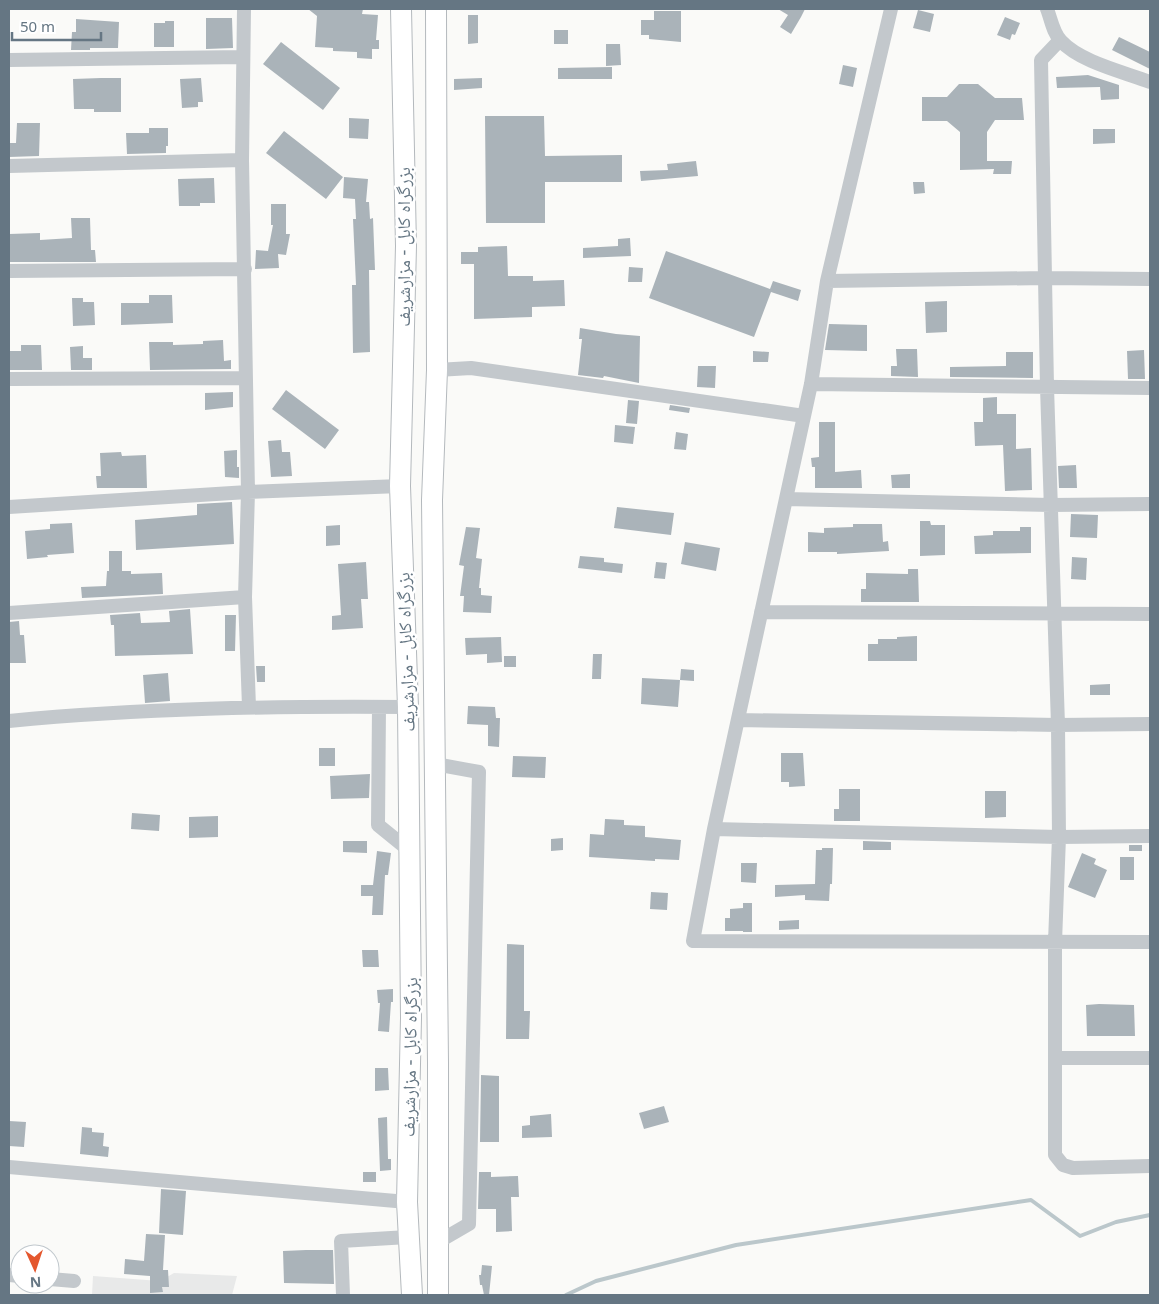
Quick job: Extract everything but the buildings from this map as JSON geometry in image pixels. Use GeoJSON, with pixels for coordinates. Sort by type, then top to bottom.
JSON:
{"type":"FeatureCollection","features":[{"type":"Feature","properties":{"kind":"highway","name":"بزرگراه کابل - مزارشریف"},"geometry":{"type":"LineString","coordinates":[[401,9],[406,246],[400,486],[408,707],[411,1018],[407,1202],[412,1295]]}},
{"type":"Feature","properties":{"kind":"highway","name":"بزرگراه کابل - مزارشریف"},"geometry":{"type":"LineString","coordinates":[[436,9],[437,370],[432,500],[438,1063],[438,1295]]}},
{"type":"Feature","properties":{"kind":"street"},"geometry":{"type":"LineString","coordinates":[[244,9],[242,160],[248,492],[245,597],[249,707]]}},
{"type":"Feature","properties":{"kind":"street"},"geometry":{"type":"LineString","coordinates":[[891,9],[827,281],[811,384],[714,829],[693,941],[1150,942]]}},
{"type":"Feature","properties":{"kind":"street"},"geometry":{"type":"LineString","coordinates":[[1048,9],[1053,27],[1060,40],[1077,55],[1150,82]]}},
{"type":"Feature","properties":{"kind":"street"},"geometry":{"type":"LineString","coordinates":[[1060,40],[1041,60],[1047,387],[1058,725],[1055,1155],[1063,1166],[1073,1168],[1150,1166]]}},
{"type":"Feature","properties":{"kind":"street"},"geometry":{"type":"LineString","coordinates":[[9,60],[243,56]]}},
{"type":"Feature","properties":{"kind":"street"},"geometry":{"type":"LineString","coordinates":[[9,166],[242,160]]}},
{"type":"Feature","properties":{"kind":"street"},"geometry":{"type":"LineString","coordinates":[[9,271],[245,269]]}},
{"type":"Feature","properties":{"kind":"street"},"geometry":{"type":"LineString","coordinates":[[827,281],[1045,278],[1150,279]]}},
{"type":"Feature","properties":{"kind":"street"},"geometry":{"type":"LineString","coordinates":[[437,370],[471,368],[804,416]]}},
{"type":"Feature","properties":{"kind":"street"},"geometry":{"type":"LineString","coordinates":[[9,379],[245,378]]}},
{"type":"Feature","properties":{"kind":"street"},"geometry":{"type":"LineString","coordinates":[[811,384],[1150,388]]}},
{"type":"Feature","properties":{"kind":"street"},"geometry":{"type":"LineString","coordinates":[[9,507],[248,492],[400,486]]}},
{"type":"Feature","properties":{"kind":"street"},"geometry":{"type":"LineString","coordinates":[[786,499],[1051,505],[1150,504]]}},
{"type":"Feature","properties":{"kind":"street"},"geometry":{"type":"LineString","coordinates":[[9,613],[245,597]]}},
{"type":"Feature","properties":{"kind":"street"},"geometry":{"type":"LineString","coordinates":[[761,612],[1150,614]]}},
{"type":"Feature","properties":{"kind":"street"},"geometry":{"type":"LineString","coordinates":[[9,721],[72,715],[249,707],[408,707]]}},
{"type":"Feature","properties":{"kind":"street"},"geometry":{"type":"LineString","coordinates":[[379,707],[378,825],[410,852]]}},
{"type":"Feature","properties":{"kind":"street"},"geometry":{"type":"LineString","coordinates":[[738,720],[1058,725],[1150,724]]}},
{"type":"Feature","properties":{"kind":"street"},"geometry":{"type":"LineString","coordinates":[[435,764],[479,772],[469,1224],[438,1242]]}},
{"type":"Feature","properties":{"kind":"street"},"geometry":{"type":"LineString","coordinates":[[714,829],[1058,837],[1150,836]]}},
{"type":"Feature","properties":{"kind":"street"},"geometry":{"type":"LineString","coordinates":[[1056,1058],[1150,1058]]}},
{"type":"Feature","properties":{"kind":"street"},"geometry":{"type":"LineString","coordinates":[[9,1167],[407,1202]]}},
{"type":"Feature","properties":{"kind":"street"},"geometry":{"type":"LineString","coordinates":[[342,1295],[341,1241],[408,1237]]}},
{"type":"Feature","properties":{"kind":"street"},"geometry":{"type":"LineString","coordinates":[[60,1280],[74,1281]]}},
{"type":"Feature","properties":{"kind":"shaded area"},"geometry":{"type":"Polygon","coordinates":[[[174,1273],[237,1276],[232,1295],[92,1295],[93,1276],[160,1281],[174,1273]]]}},
{"type":"Feature","properties":{"kind":"waterway"},"geometry":{"type":"LineString","coordinates":[[566,1295],[596,1281],[736,1245],[1031,1200],[1080,1236],[1116,1222],[1150,1215]]}}]}
